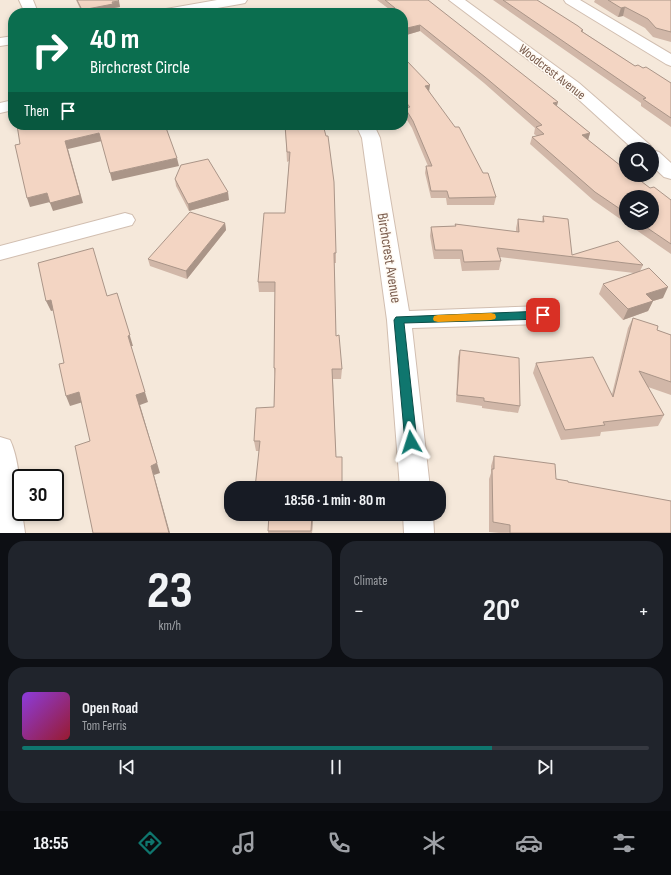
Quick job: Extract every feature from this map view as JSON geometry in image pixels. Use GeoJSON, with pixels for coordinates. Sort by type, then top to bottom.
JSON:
{"type":"FeatureCollection","features":[{"type":"Feature","properties":{"kind":"street"},"geometry":{"type":"LineString","coordinates":[[194,8],[240,0]]}},
{"type":"Feature","properties":{"kind":"street","name":"Woodcrest Avenue"},"geometry":{"type":"LineString","coordinates":[[456,0],[573,86],[636,142]]}},
{"type":"Feature","properties":{"kind":"street"},"geometry":{"type":"LineString","coordinates":[[571,0],[671,61]]}},
{"type":"Feature","properties":{"kind":"street","name":"Birchcrest Avenue"},"geometry":{"type":"LineString","coordinates":[[367,130],[371,138],[399,320],[414,481]]}},
{"type":"Feature","properties":{"kind":"street"},"geometry":{"type":"LineString","coordinates":[[659,162],[671,173]]}},
{"type":"Feature","properties":{"kind":"street"},"geometry":{"type":"LineString","coordinates":[[0,253],[125,220]]}},
{"type":"Feature","properties":{"kind":"street"},"geometry":{"type":"LineString","coordinates":[[399,320],[543,315]]}},
{"type":"Feature","properties":{"kind":"street"},"geometry":{"type":"LineString","coordinates":[[0,449],[10,533]]}},
{"type":"Feature","properties":{"kind":"street"},"geometry":{"type":"LineString","coordinates":[[419,521],[420,533]]}},
{"type":"Feature","properties":{"kind":"shaded area"},"geometry":{"type":"Polygon","coordinates":[[[0,0],[671,0],[671,533],[0,533],[0,0]]]}},
{"type":"Feature","properties":{"kind":"building"},"geometry":{"type":"Polygon","coordinates":[[[77,0],[119,1],[112,2],[113,4],[92,8],[81,8],[77,0]]]}},
{"type":"Feature","properties":{"kind":"building"},"geometry":{"type":"Polygon","coordinates":[[[385,0],[428,0],[558,102],[553,103],[590,133],[582,135],[619,164],[619,182],[642,182],[650,188],[654,187],[658,190],[619,190],[619,208],[595,192],[532,137],[544,134],[536,127],[542,125],[420,25],[408,28],[408,8],[395,8],[385,0]]]}},
{"type":"Feature","properties":{"kind":"building"},"geometry":{"type":"Polygon","coordinates":[[[503,0],[537,0],[578,26],[583,30],[581,31],[635,66],[638,65],[643,68],[646,67],[671,83],[671,118],[643,99],[646,98],[503,0]]]}},
{"type":"Feature","properties":{"kind":"building"},"geometry":{"type":"Polygon","coordinates":[[[608,0],[671,0],[671,32],[656,28],[648,19],[625,7],[621,8],[608,0]]]}},
{"type":"Feature","properties":{"kind":"building"},"geometry":{"type":"Polygon","coordinates":[[[408,62],[430,85],[425,86],[455,127],[459,127],[483,173],[488,173],[496,197],[449,198],[447,191],[431,191],[426,166],[432,166],[413,121],[408,113],[408,107],[410,107],[408,105],[408,62]]]}},
{"type":"Feature","properties":{"kind":"building"},"geometry":{"type":"Polygon","coordinates":[[[18,130],[167,130],[177,158],[110,173],[99,133],[65,141],[80,195],[50,203],[47,193],[27,198],[15,145],[20,144],[18,130]]]}},
{"type":"Feature","properties":{"kind":"building"},"geometry":{"type":"Polygon","coordinates":[[[285,130],[324,130],[326,136],[328,136],[334,182],[336,336],[339,335],[342,369],[332,369],[336,457],[342,457],[342,481],[256,481],[260,441],[254,441],[256,408],[274,407],[275,282],[258,282],[264,213],[285,213],[290,152],[287,152],[285,130]]]}},
{"type":"Feature","properties":{"kind":"building"},"geometry":{"type":"Polygon","coordinates":[[[208,159],[228,192],[188,204],[175,179],[181,165],[208,159]]]}},
{"type":"Feature","properties":{"kind":"building"},"geometry":{"type":"Polygon","coordinates":[[[659,191],[671,200],[671,244],[650,230],[659,230],[659,191]]]}},
{"type":"Feature","properties":{"kind":"building"},"geometry":{"type":"Polygon","coordinates":[[[190,212],[225,223],[186,271],[148,259],[190,212]]]}},
{"type":"Feature","properties":{"kind":"building"},"geometry":{"type":"Polygon","coordinates":[[[543,216],[568,219],[572,255],[618,241],[643,265],[497,248],[501,261],[464,262],[462,250],[435,250],[431,227],[456,226],[455,224],[519,232],[518,219],[544,222],[543,216]]]}},
{"type":"Feature","properties":{"kind":"building"},"geometry":{"type":"Polygon","coordinates":[[[93,248],[107,296],[117,293],[130,335],[128,336],[145,392],[136,395],[157,463],[151,466],[169,533],[93,533],[75,446],[90,441],[79,392],[66,396],[59,364],[64,363],[51,300],[46,301],[38,263],[93,248]]]}},
{"type":"Feature","properties":{"kind":"building"},"geometry":{"type":"Polygon","coordinates":[[[649,268],[668,287],[646,294],[653,301],[628,309],[603,284],[649,268]]]}},
{"type":"Feature","properties":{"kind":"building"},"geometry":{"type":"Polygon","coordinates":[[[633,318],[658,326],[657,330],[671,335],[671,382],[639,371],[664,415],[603,422],[605,425],[565,430],[536,363],[593,357],[613,397],[633,318]]]}},
{"type":"Feature","properties":{"kind":"building"},"geometry":{"type":"Polygon","coordinates":[[[460,350],[519,358],[520,406],[484,401],[484,398],[457,395],[460,350]]]}},
{"type":"Feature","properties":{"kind":"building"},"geometry":{"type":"Polygon","coordinates":[[[494,456],[555,464],[556,479],[671,501],[671,533],[510,533],[510,525],[493,522],[492,469],[494,469],[494,456]]]}},
{"type":"Feature","properties":{"kind":"building"},"geometry":{"type":"Polygon","coordinates":[[[269,521],[312,521],[311,531],[268,531],[269,521]]]}},
{"type":"Feature","properties":{"kind":"slow traffic"},"geometry":{"type":"LineString","coordinates":[[438,319],[491,317]]}},
{"type":"Feature","properties":{"kind":"route"},"geometry":{"type":"LineString","coordinates":[[411,442],[399,320],[543,315]]}}]}
